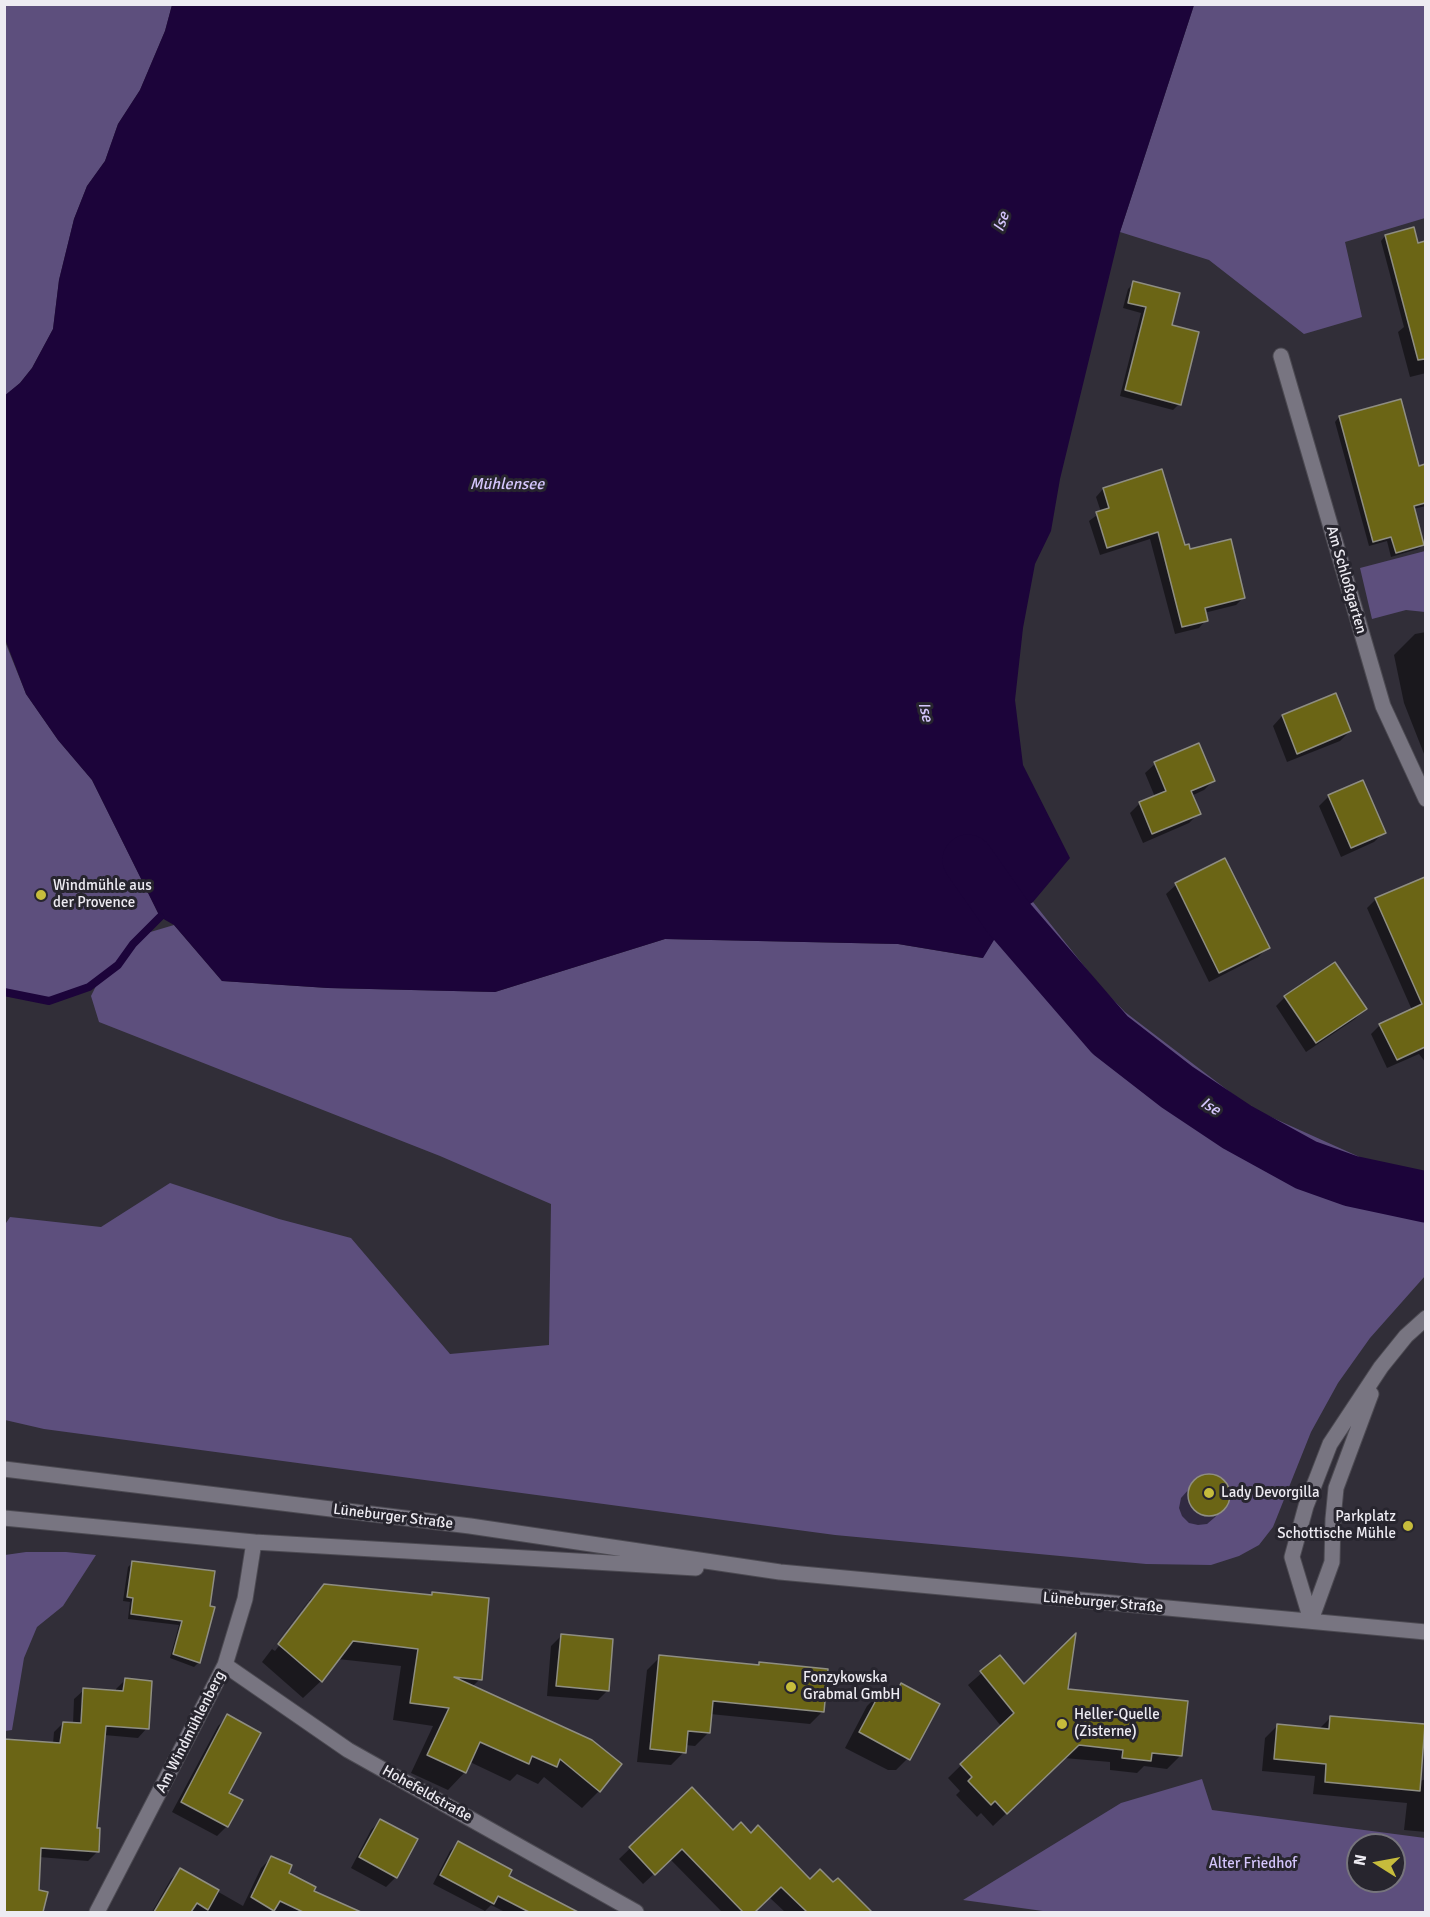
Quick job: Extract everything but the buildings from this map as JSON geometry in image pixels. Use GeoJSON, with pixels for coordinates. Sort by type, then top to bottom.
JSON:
{"type":"FeatureCollection","features":[{"type":"Feature","properties":{"kind":"street","name":"Am Schloßgarten"},"geometry":{"type":"LineString","coordinates":[[1281,356],[1383,706],[1425,799]]}},
{"type":"Feature","properties":{"kind":"street"},"geometry":{"type":"LineString","coordinates":[[1311,1620],[1292,1557],[1306,1506],[1330,1444],[1381,1367],[1406,1336],[1425,1318]]}},
{"type":"Feature","properties":{"kind":"street"},"geometry":{"type":"LineString","coordinates":[[1311,1620],[1332,1562],[1336,1488],[1381,1367]]}},
{"type":"Feature","properties":{"kind":"street","name":"Lüneburger Straße"},"geometry":{"type":"LineString","coordinates":[[4,1469],[470,1526],[780,1572]]}},
{"type":"Feature","properties":{"kind":"street","name":"Lüneburger Straße"},"geometry":{"type":"LineString","coordinates":[[4,1518],[254,1542],[780,1572],[1425,1632]]}},
{"type":"Feature","properties":{"kind":"street"},"geometry":{"type":"LineString","coordinates":[[4,1529],[32,1522]]}},
{"type":"Feature","properties":{"kind":"street","name":"Am Windmühlenberg"},"geometry":{"type":"LineString","coordinates":[[97,1912],[225,1665],[245,1599],[254,1542]]}},
{"type":"Feature","properties":{"kind":"street","name":"Hohefeldstraße"},"geometry":{"type":"LineString","coordinates":[[225,1665],[348,1750],[636,1912]]}},
{"type":"Feature","properties":{"kind":"green space"},"geometry":{"type":"Polygon","coordinates":[[[5,5],[172,5],[165,31],[140,90],[118,124],[105,161],[87,186],[74,219],[59,280],[53,329],[32,368],[5,396],[5,5]]]}},
{"type":"Feature","properties":{"kind":"green space"},"geometry":{"type":"Polygon","coordinates":[[[1194,5],[1425,5],[1425,218],[1345,242],[1362,317],[1304,334],[1209,260],[1120,232],[1194,5]]]}},
{"type":"Feature","properties":{"kind":"green space"},"geometry":{"type":"Polygon","coordinates":[[[1425,551],[1425,612],[1406,610],[1372,619],[1360,568],[1425,551]]]}},
{"type":"Feature","properties":{"kind":"green space"},"geometry":{"type":"Polygon","coordinates":[[[4,639],[26,694],[58,740],[92,780],[160,917],[147,933],[174,925],[222,981],[328,988],[495,992],[665,939],[898,944],[982,958],[1008,917],[1033,902],[1100,986],[1125,1012],[1251,1108],[1364,1159],[1425,1176],[1425,1276],[1370,1338],[1338,1383],[1311,1432],[1273,1527],[1259,1545],[1239,1556],[1211,1565],[1146,1564],[835,1535],[44,1429],[5,1420],[4,1226],[10,1217],[101,1227],[170,1183],[279,1219],[351,1238],[450,1354],[549,1345],[551,1204],[440,1156],[99,1022],[91,996],[100,978],[89,987],[49,1001],[5,992],[4,639]]]}},
{"type":"Feature","properties":{"kind":"green space"},"geometry":{"type":"Polygon","coordinates":[[[26,1552],[96,1555],[63,1606],[37,1627],[24,1658],[12,1730],[5,1731],[5,1555],[26,1552]]]}},
{"type":"Feature","properties":{"kind":"green space","name":"Alter Friedhof"},"geometry":{"type":"Polygon","coordinates":[[[1202,1779],[1212,1810],[1387,1833],[1346,1833],[1346,1893],[1406,1893],[1406,1836],[1425,1838],[1425,1912],[1050,1912],[963,1900],[1121,1803],[1202,1779]]]}},
{"type":"Feature","properties":{"kind":"water","name":"Mühlensee"},"geometry":{"type":"Polygon","coordinates":[[[172,5],[1194,5],[1120,232],[1060,479],[1051,531],[1035,564],[1023,628],[1015,700],[1023,765],[1070,858],[1033,902],[1008,917],[983,958],[898,944],[665,939],[495,992],[328,988],[222,981],[174,925],[160,917],[92,780],[58,740],[26,694],[5,639],[4,396],[20,383],[32,368],[53,329],[59,280],[74,219],[87,186],[105,161],[118,124],[140,90],[165,31],[172,5]]]}},
{"type":"Feature","properties":{"kind":"waterway","name":"Ise"},"geometry":{"type":"LineString","coordinates":[[968,860],[1008,917],[1110,1035],[1177,1087],[1237,1127],[1306,1165],[1351,1181],[1426,1197]]}},
{"type":"Feature","properties":{"kind":"waterway"},"geometry":{"type":"LineString","coordinates":[[4,992],[49,1001],[89,987],[118,965],[133,944],[160,917]]}},
{"type":"Feature","properties":{"kind":"place","name":"Windmühle aus der Provence"},"geometry":{"type":"Point","coordinates":[41,895]}},
{"type":"Feature","properties":{"kind":"place","name":"Lady Devorgilla"},"geometry":{"type":"Point","coordinates":[1209,1493]}},
{"type":"Feature","properties":{"kind":"place","name":"Parkplatz Schottische Mühle"},"geometry":{"type":"Point","coordinates":[1408,1526]}},
{"type":"Feature","properties":{"kind":"place","name":"Fonzykowska Grabmal GmbH"},"geometry":{"type":"Point","coordinates":[791,1687]}},
{"type":"Feature","properties":{"kind":"place","name":"Heller-Quelle (Zisterne)"},"geometry":{"type":"Point","coordinates":[1062,1724]}}]}
